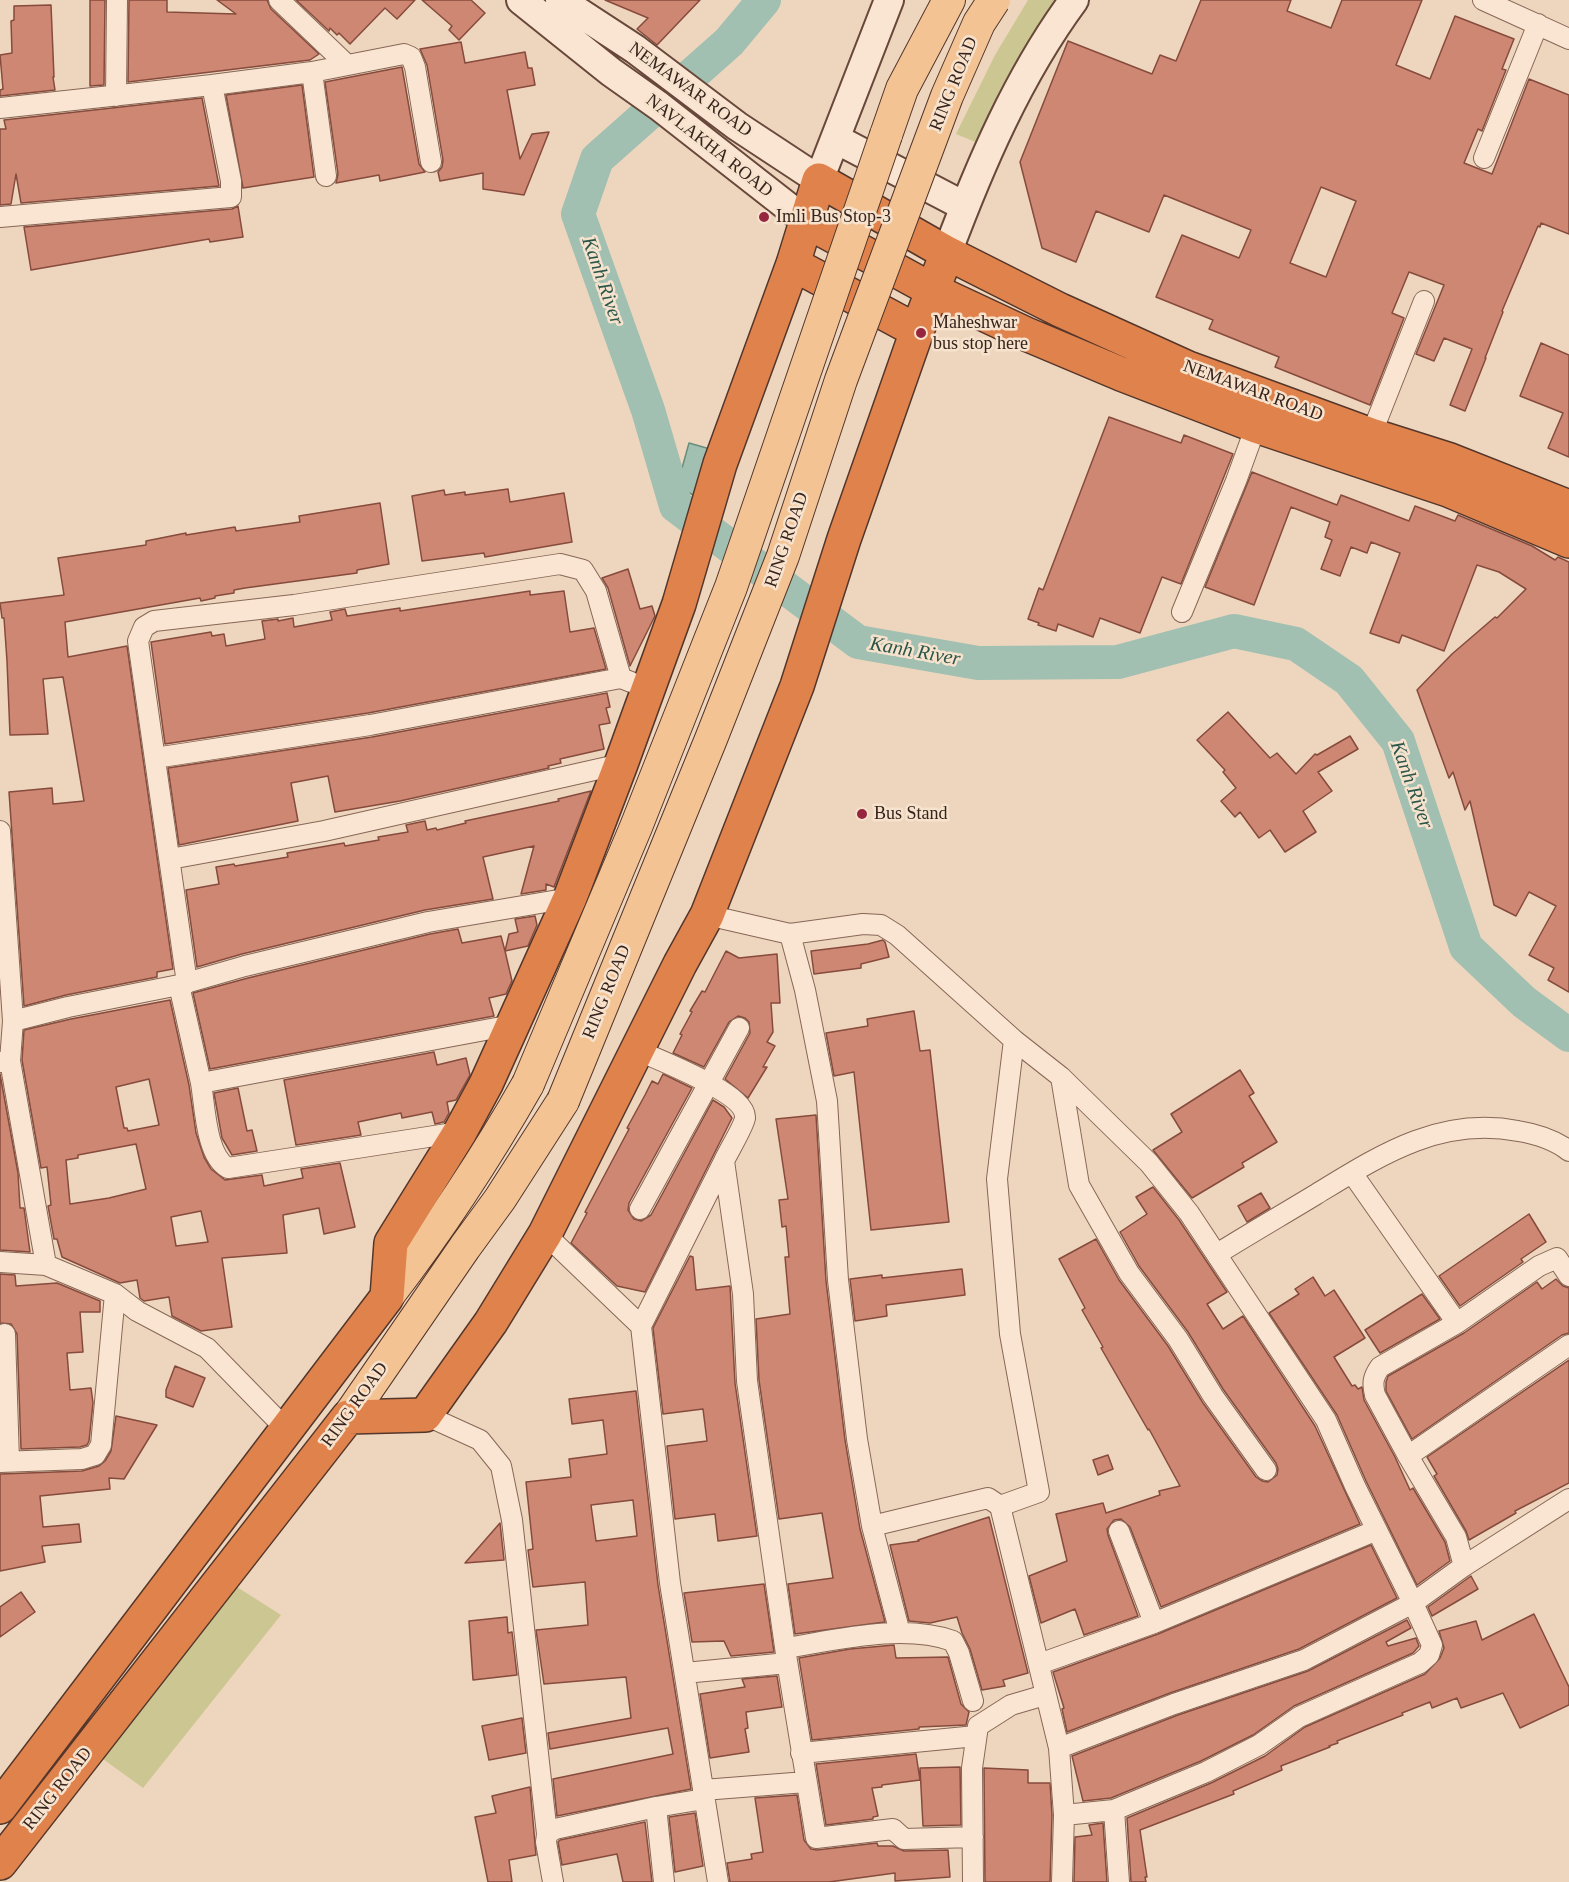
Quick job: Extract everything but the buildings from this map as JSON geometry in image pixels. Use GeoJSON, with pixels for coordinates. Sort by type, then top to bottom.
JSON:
{"type":"FeatureCollection","features":[{"type":"Feature","properties":{"kind":"highway"},"geometry":{"type":"LineString","coordinates":[[387,1297],[391,1242],[460,1132],[486,1084],[570,898],[621,764],[634,684],[679,604],[720,464],[793,264],[819,180]]}},
{"type":"Feature","properties":{"kind":"highway","name":"NEMAWAR ROAD"},"geometry":{"type":"LineString","coordinates":[[819,180],[947,253],[1059,310],[1256,426],[1332,436],[1371,435],[1450,460],[1569,507]]}},
{"type":"Feature","properties":{"kind":"highway","name":"NEMAWAR ROAD"},"geometry":{"type":"LineString","coordinates":[[806,221],[932,290],[1026,334],[1182,381],[1332,436],[1448,490],[1569,541]]}},
{"type":"Feature","properties":{"kind":"highway"},"geometry":{"type":"LineString","coordinates":[[348,1417],[425,1415],[491,1322],[545,1234],[706,915],[797,686],[844,539],[947,253]]}},
{"type":"Feature","properties":{"kind":"highway"},"geometry":{"type":"LineString","coordinates":[[793,264],[917,331]]}},
{"type":"Feature","properties":{"kind":"highway","name":"RING ROAD"},"geometry":{"type":"LineString","coordinates":[[0,1807],[387,1297]]}},
{"type":"Feature","properties":{"kind":"highway","name":"RING ROAD"},"geometry":{"type":"LineString","coordinates":[[0,1863],[348,1417]]}},
{"type":"Feature","properties":{"kind":"main road","name":"NAVLAKHA ROAD"},"geometry":{"type":"LineString","coordinates":[[521,0],[806,221]]}},
{"type":"Feature","properties":{"kind":"main road","name":"NEMAWAR ROAD"},"geometry":{"type":"LineString","coordinates":[[560,0],[634,48],[737,126],[819,180]]}},
{"type":"Feature","properties":{"kind":"main road"},"geometry":{"type":"LineString","coordinates":[[819,180],[889,0]]}},
{"type":"Feature","properties":{"kind":"main road","name":"RING ROAD"},"geometry":{"type":"LineString","coordinates":[[387,1297],[417,1258],[493,1146],[528,1084],[636,827],[731,587],[902,89],[949,0]]}},
{"type":"Feature","properties":{"kind":"main road","name":"RING ROAD"},"geometry":{"type":"LineString","coordinates":[[348,1417],[500,1199],[562,1101],[711,739],[783,556],[841,380],[947,96],[979,23],[994,0]]}},
{"type":"Feature","properties":{"kind":"main road"},"geometry":{"type":"LineString","coordinates":[[947,253],[977,175],[1020,85],[1057,22],[1074,0]]}},
{"type":"Feature","properties":{"kind":"main road"},"geometry":{"type":"LineString","coordinates":[[836,138],[964,206]]}},
{"type":"Feature","properties":{"kind":"street"},"geometry":{"type":"LineString","coordinates":[[116,96],[117,0]]}},
{"type":"Feature","properties":{"kind":"street"},"geometry":{"type":"LineString","coordinates":[[279,0],[346,64]]}},
{"type":"Feature","properties":{"kind":"street"},"geometry":{"type":"LineString","coordinates":[[1483,0],[1569,39]]}},
{"type":"Feature","properties":{"kind":"street"},"geometry":{"type":"LineString","coordinates":[[1484,158],[1538,24]]}},
{"type":"Feature","properties":{"kind":"street"},"geometry":{"type":"LineString","coordinates":[[0,108],[312,72],[404,54],[411,57],[431,162]]}},
{"type":"Feature","properties":{"kind":"street"},"geometry":{"type":"LineString","coordinates":[[312,72],[326,176]]}},
{"type":"Feature","properties":{"kind":"street"},"geometry":{"type":"LineString","coordinates":[[0,217],[231,197],[231,181],[212,85]]}},
{"type":"Feature","properties":{"kind":"street"},"geometry":{"type":"LineString","coordinates":[[1371,435],[1424,301]]}},
{"type":"Feature","properties":{"kind":"street"},"geometry":{"type":"LineString","coordinates":[[1182,612],[1256,426]]}},
{"type":"Feature","properties":{"kind":"street"},"geometry":{"type":"LineString","coordinates":[[155,758],[634,684],[596,591],[583,570],[560,564],[294,604],[154,621],[144,627],[138,641],[155,758],[170,859],[183,984],[213,1152],[221,1164],[228,1168],[460,1132]]}},
{"type":"Feature","properties":{"kind":"street"},"geometry":{"type":"LineString","coordinates":[[170,859],[324,831],[621,764]]}},
{"type":"Feature","properties":{"kind":"street"},"geometry":{"type":"LineString","coordinates":[[0,831],[13,1021],[5,1061],[46,1265]]}},
{"type":"Feature","properties":{"kind":"street"},"geometry":{"type":"LineString","coordinates":[[13,1021],[68,1007],[183,984],[245,966],[428,922],[570,898]]}},
{"type":"Feature","properties":{"kind":"street"},"geometry":{"type":"LineString","coordinates":[[706,915],[790,934],[863,924],[881,926],[897,935],[1014,1040],[1061,1077],[1149,1162],[1189,1213],[1326,1420],[1432,1645],[1429,1654],[1420,1663],[1299,1717],[1259,1745],[1206,1772],[1114,1810],[1064,1815]]}},
{"type":"Feature","properties":{"kind":"street"},"geometry":{"type":"LineString","coordinates":[[790,934],[805,990],[827,1101],[838,1280],[857,1439],[872,1526],[900,1633]]}},
{"type":"Feature","properties":{"kind":"street"},"geometry":{"type":"LineString","coordinates":[[201,1083],[512,1025]]}},
{"type":"Feature","properties":{"kind":"street"},"geometry":{"type":"LineString","coordinates":[[640,1209],[739,1028]]}},
{"type":"Feature","properties":{"kind":"street"},"geometry":{"type":"LineString","coordinates":[[1000,1506],[1040,1492],[1010,1334],[997,1179],[1014,1040]]}},
{"type":"Feature","properties":{"kind":"street"},"geometry":{"type":"LineString","coordinates":[[637,1050],[733,1097],[742,1107],[745,1119],[641,1326],[670,1583],[717,1882]]}},
{"type":"Feature","properties":{"kind":"street"},"geometry":{"type":"LineString","coordinates":[[1061,1077],[1079,1185],[1129,1273],[1178,1339],[1213,1396],[1266,1470]]}},
{"type":"Feature","properties":{"kind":"street"},"geometry":{"type":"LineString","coordinates":[[1216,1254],[1375,1159],[1420,1138],[1461,1127],[1501,1127],[1533,1134],[1569,1151]]}},
{"type":"Feature","properties":{"kind":"street"},"geometry":{"type":"LineString","coordinates":[[724,1161],[743,1294],[747,1382],[801,1753],[816,1838],[893,1829],[904,1839],[973,1837]]}},
{"type":"Feature","properties":{"kind":"street"},"geometry":{"type":"LineString","coordinates":[[1352,1173],[1457,1323]]}},
{"type":"Feature","properties":{"kind":"street"},"geometry":{"type":"LineString","coordinates":[[545,1234],[641,1326]]}},
{"type":"Feature","properties":{"kind":"street"},"geometry":{"type":"LineString","coordinates":[[1464,1566],[1456,1537],[1374,1395],[1372,1384],[1374,1376],[1380,1367],[1457,1323],[1539,1266],[1563,1255],[1569,1276]]}},
{"type":"Feature","properties":{"kind":"street"},"geometry":{"type":"LineString","coordinates":[[0,1262],[46,1265],[115,1294],[136,1311],[207,1347],[285,1429]]}},
{"type":"Feature","properties":{"kind":"street"},"geometry":{"type":"LineString","coordinates":[[5,1334],[5,1462],[82,1459],[95,1455],[101,1445],[115,1294]]}},
{"type":"Feature","properties":{"kind":"street"},"geometry":{"type":"LineString","coordinates":[[1408,1456],[1569,1345]]}},
{"type":"Feature","properties":{"kind":"street"},"geometry":{"type":"LineString","coordinates":[[425,1415],[480,1440],[501,1466],[512,1520],[547,1834],[546,1842],[553,1882]]}},
{"type":"Feature","properties":{"kind":"street"},"geometry":{"type":"LineString","coordinates":[[872,1526],[988,1498],[1000,1506],[1059,1748],[1064,1815],[1062,1882]]}},
{"type":"Feature","properties":{"kind":"street"},"geometry":{"type":"LineString","coordinates":[[1059,1748],[1174,1704],[1304,1660],[1413,1603],[1464,1566],[1569,1498]]}},
{"type":"Feature","properties":{"kind":"street"},"geometry":{"type":"LineString","coordinates":[[1039,1664],[1154,1623],[1377,1530]]}},
{"type":"Feature","properties":{"kind":"street"},"geometry":{"type":"LineString","coordinates":[[1119,1531],[1154,1623]]}},
{"type":"Feature","properties":{"kind":"street"},"geometry":{"type":"LineString","coordinates":[[685,1673],[787,1656],[847,1638],[900,1633],[953,1641],[959,1653],[973,1701]]}},
{"type":"Feature","properties":{"kind":"street"},"geometry":{"type":"LineString","coordinates":[[973,1882],[972,1768],[978,1726],[1011,1705],[1045,1695]]}},
{"type":"Feature","properties":{"kind":"street"},"geometry":{"type":"LineString","coordinates":[[801,1753],[976,1736]]}},
{"type":"Feature","properties":{"kind":"street"},"geometry":{"type":"LineString","coordinates":[[547,1834],[555,1829],[704,1795],[806,1782]]}},
{"type":"Feature","properties":{"kind":"street"},"geometry":{"type":"LineString","coordinates":[[656,1807],[664,1882]]}},
{"type":"Feature","properties":{"kind":"street"},"geometry":{"type":"LineString","coordinates":[[1114,1810],[1119,1882]]}},
{"type":"Feature","properties":{"kind":"shaded area"},"geometry":{"type":"Polygon","coordinates":[[[1028,0],[1075,0],[978,143],[956,134],[995,55],[1028,0]]]}},
{"type":"Feature","properties":{"kind":"shaded area"},"geometry":{"type":"Polygon","coordinates":[[[689,443],[710,449],[695,496],[677,486],[689,443]]]}},
{"type":"Feature","properties":{"kind":"shaded area"},"geometry":{"type":"Polygon","coordinates":[[[234,1585],[281,1615],[143,1788],[103,1759],[234,1585]]]}},
{"type":"Feature","properties":{"kind":"waterway","name":"Kanh River"},"geometry":{"type":"LineString","coordinates":[[764,0],[729,42],[597,159],[578,214],[648,410],[676,506],[858,642],[978,663],[1118,662],[1234,631],[1296,644],[1349,680],[1398,741],[1466,947],[1524,1002],[1569,1035]]}},
{"type":"Feature","properties":{"kind":"place","name":"Imli Bus Stop-3"},"geometry":{"type":"Point","coordinates":[764,217]}},
{"type":"Feature","properties":{"kind":"place","name":"Maheshwar bus stop here"},"geometry":{"type":"Point","coordinates":[921,333]}},
{"type":"Feature","properties":{"kind":"place","name":"Bus Stand"},"geometry":{"type":"Point","coordinates":[862,814]}}]}
